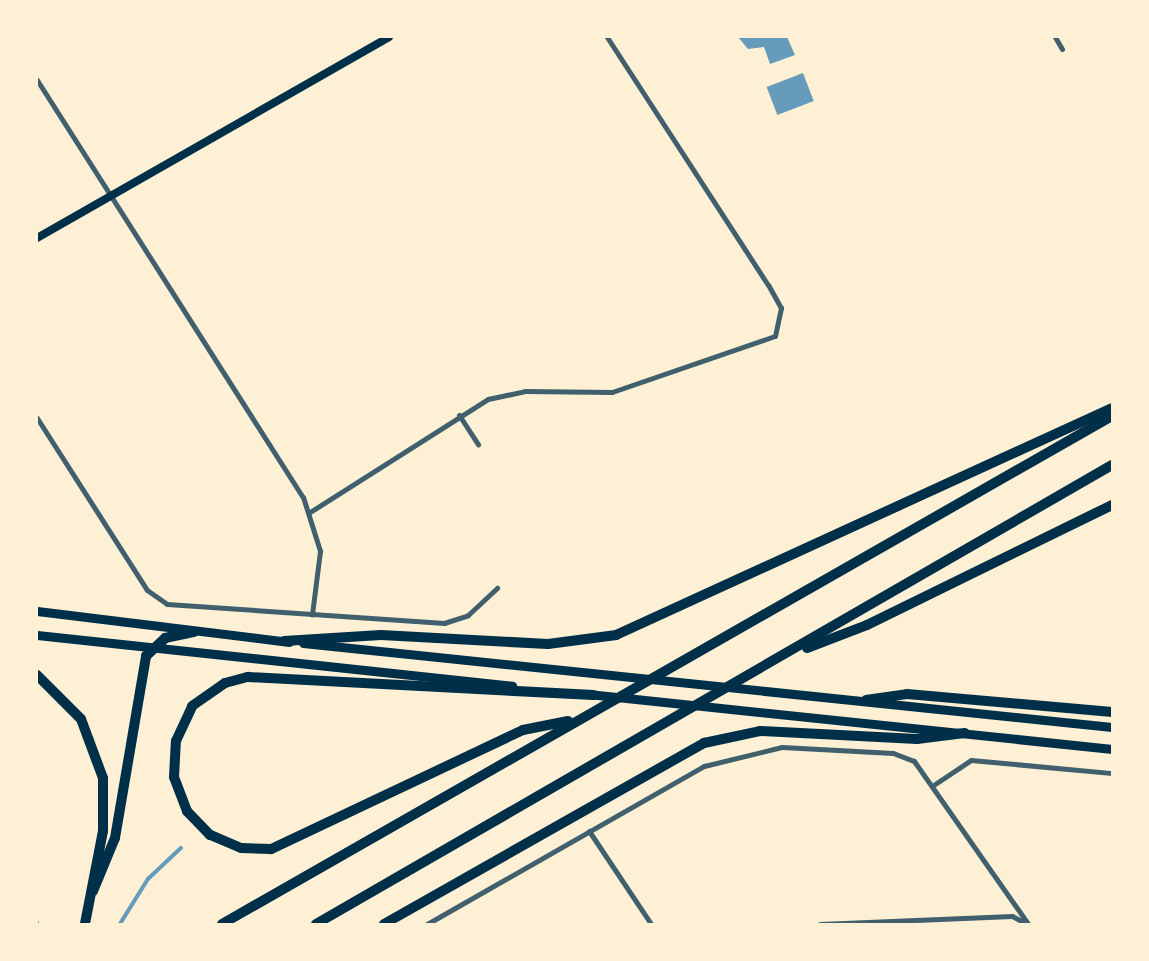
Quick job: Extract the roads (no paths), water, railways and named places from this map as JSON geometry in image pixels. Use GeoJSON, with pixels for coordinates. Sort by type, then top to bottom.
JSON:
{"type":"FeatureCollection","features":[{"type":"Feature","properties":{"kind":"highway"},"geometry":{"type":"LineString","coordinates":[[284,641],[381,635],[548,644],[616,635],[1112,408]]}},
{"type":"Feature","properties":{"kind":"highway"},"geometry":{"type":"LineString","coordinates":[[222,924],[576,719],[1112,416]]}},
{"type":"Feature","properties":{"kind":"highway"},"geometry":{"type":"LineString","coordinates":[[316,924],[1112,465]]}},
{"type":"Feature","properties":{"kind":"highway"},"geometry":{"type":"LineString","coordinates":[[780,657],[867,625],[1112,505]]}},
{"type":"Feature","properties":{"kind":"highway"},"geometry":{"type":"LineString","coordinates":[[93,891],[115,838],[138,681],[149,650],[165,638],[194,632]]}},
{"type":"Feature","properties":{"kind":"highway"},"geometry":{"type":"LineString","coordinates":[[37,675],[81,719],[100,763],[105,810],[93,891],[85,924]]}},
{"type":"Feature","properties":{"kind":"highway"},"geometry":{"type":"LineString","coordinates":[[576,719],[523,730],[271,849],[241,848],[210,835],[187,811],[174,777],[176,741],[192,706],[225,683],[248,677],[594,695]]}},
{"type":"Feature","properties":{"kind":"highway"},"geometry":{"type":"LineString","coordinates":[[866,700],[907,694],[1112,712]]}},
{"type":"Feature","properties":{"kind":"highway"},"geometry":{"type":"LineString","coordinates":[[384,924],[704,743],[760,731],[917,739],[965,733]]}},
{"type":"Feature","properties":{"kind":"main road"},"geometry":{"type":"LineString","coordinates":[[37,238],[110,193],[390,37]]}},
{"type":"Feature","properties":{"kind":"main road"},"geometry":{"type":"LineString","coordinates":[[37,611],[194,632],[1112,727]]}},
{"type":"Feature","properties":{"kind":"main road"},"geometry":{"type":"LineString","coordinates":[[37,635],[149,650],[1112,748]]}},
{"type":"Feature","properties":{"kind":"street"},"geometry":{"type":"LineString","coordinates":[[310,512],[459,415],[512,392],[586,394],[625,388],[758,346],[780,327],[781,309],[768,285],[607,37]]}},
{"type":"Feature","properties":{"kind":"street"},"geometry":{"type":"LineString","coordinates":[[1055,37],[1062,49]]}},
{"type":"Feature","properties":{"kind":"street"},"geometry":{"type":"LineString","coordinates":[[37,80],[310,512],[321,565],[312,614]]}},
{"type":"Feature","properties":{"kind":"street"},"geometry":{"type":"LineString","coordinates":[[459,415],[478,444]]}},
{"type":"Feature","properties":{"kind":"street"},"geometry":{"type":"LineString","coordinates":[[37,418],[158,599],[444,623],[475,610],[497,588]]}},
{"type":"Feature","properties":{"kind":"street"},"geometry":{"type":"LineString","coordinates":[[427,924],[704,766],[768,748],[893,753],[914,761],[935,783],[1028,924]]}},
{"type":"Feature","properties":{"kind":"street"},"geometry":{"type":"LineString","coordinates":[[935,783],[965,762],[980,759],[1112,774]]}},
{"type":"Feature","properties":{"kind":"street"},"geometry":{"type":"LineString","coordinates":[[589,831],[652,924]]}},
{"type":"Feature","properties":{"kind":"street"},"geometry":{"type":"LineString","coordinates":[[820,924],[1012,916],[1028,924]]}},
{"type":"Feature","properties":{"kind":"water"},"geometry":{"type":"Polygon","coordinates":[[[738,37],[787,37],[795,55],[770,64],[764,47],[748,49],[738,37]]]}},
{"type":"Feature","properties":{"kind":"water"},"geometry":{"type":"Polygon","coordinates":[[[803,73],[814,101],[777,115],[767,87],[803,73]]]}},
{"type":"Feature","properties":{"kind":"waterway"},"geometry":{"type":"LineString","coordinates":[[120,924],[148,879],[181,848]]}}]}
